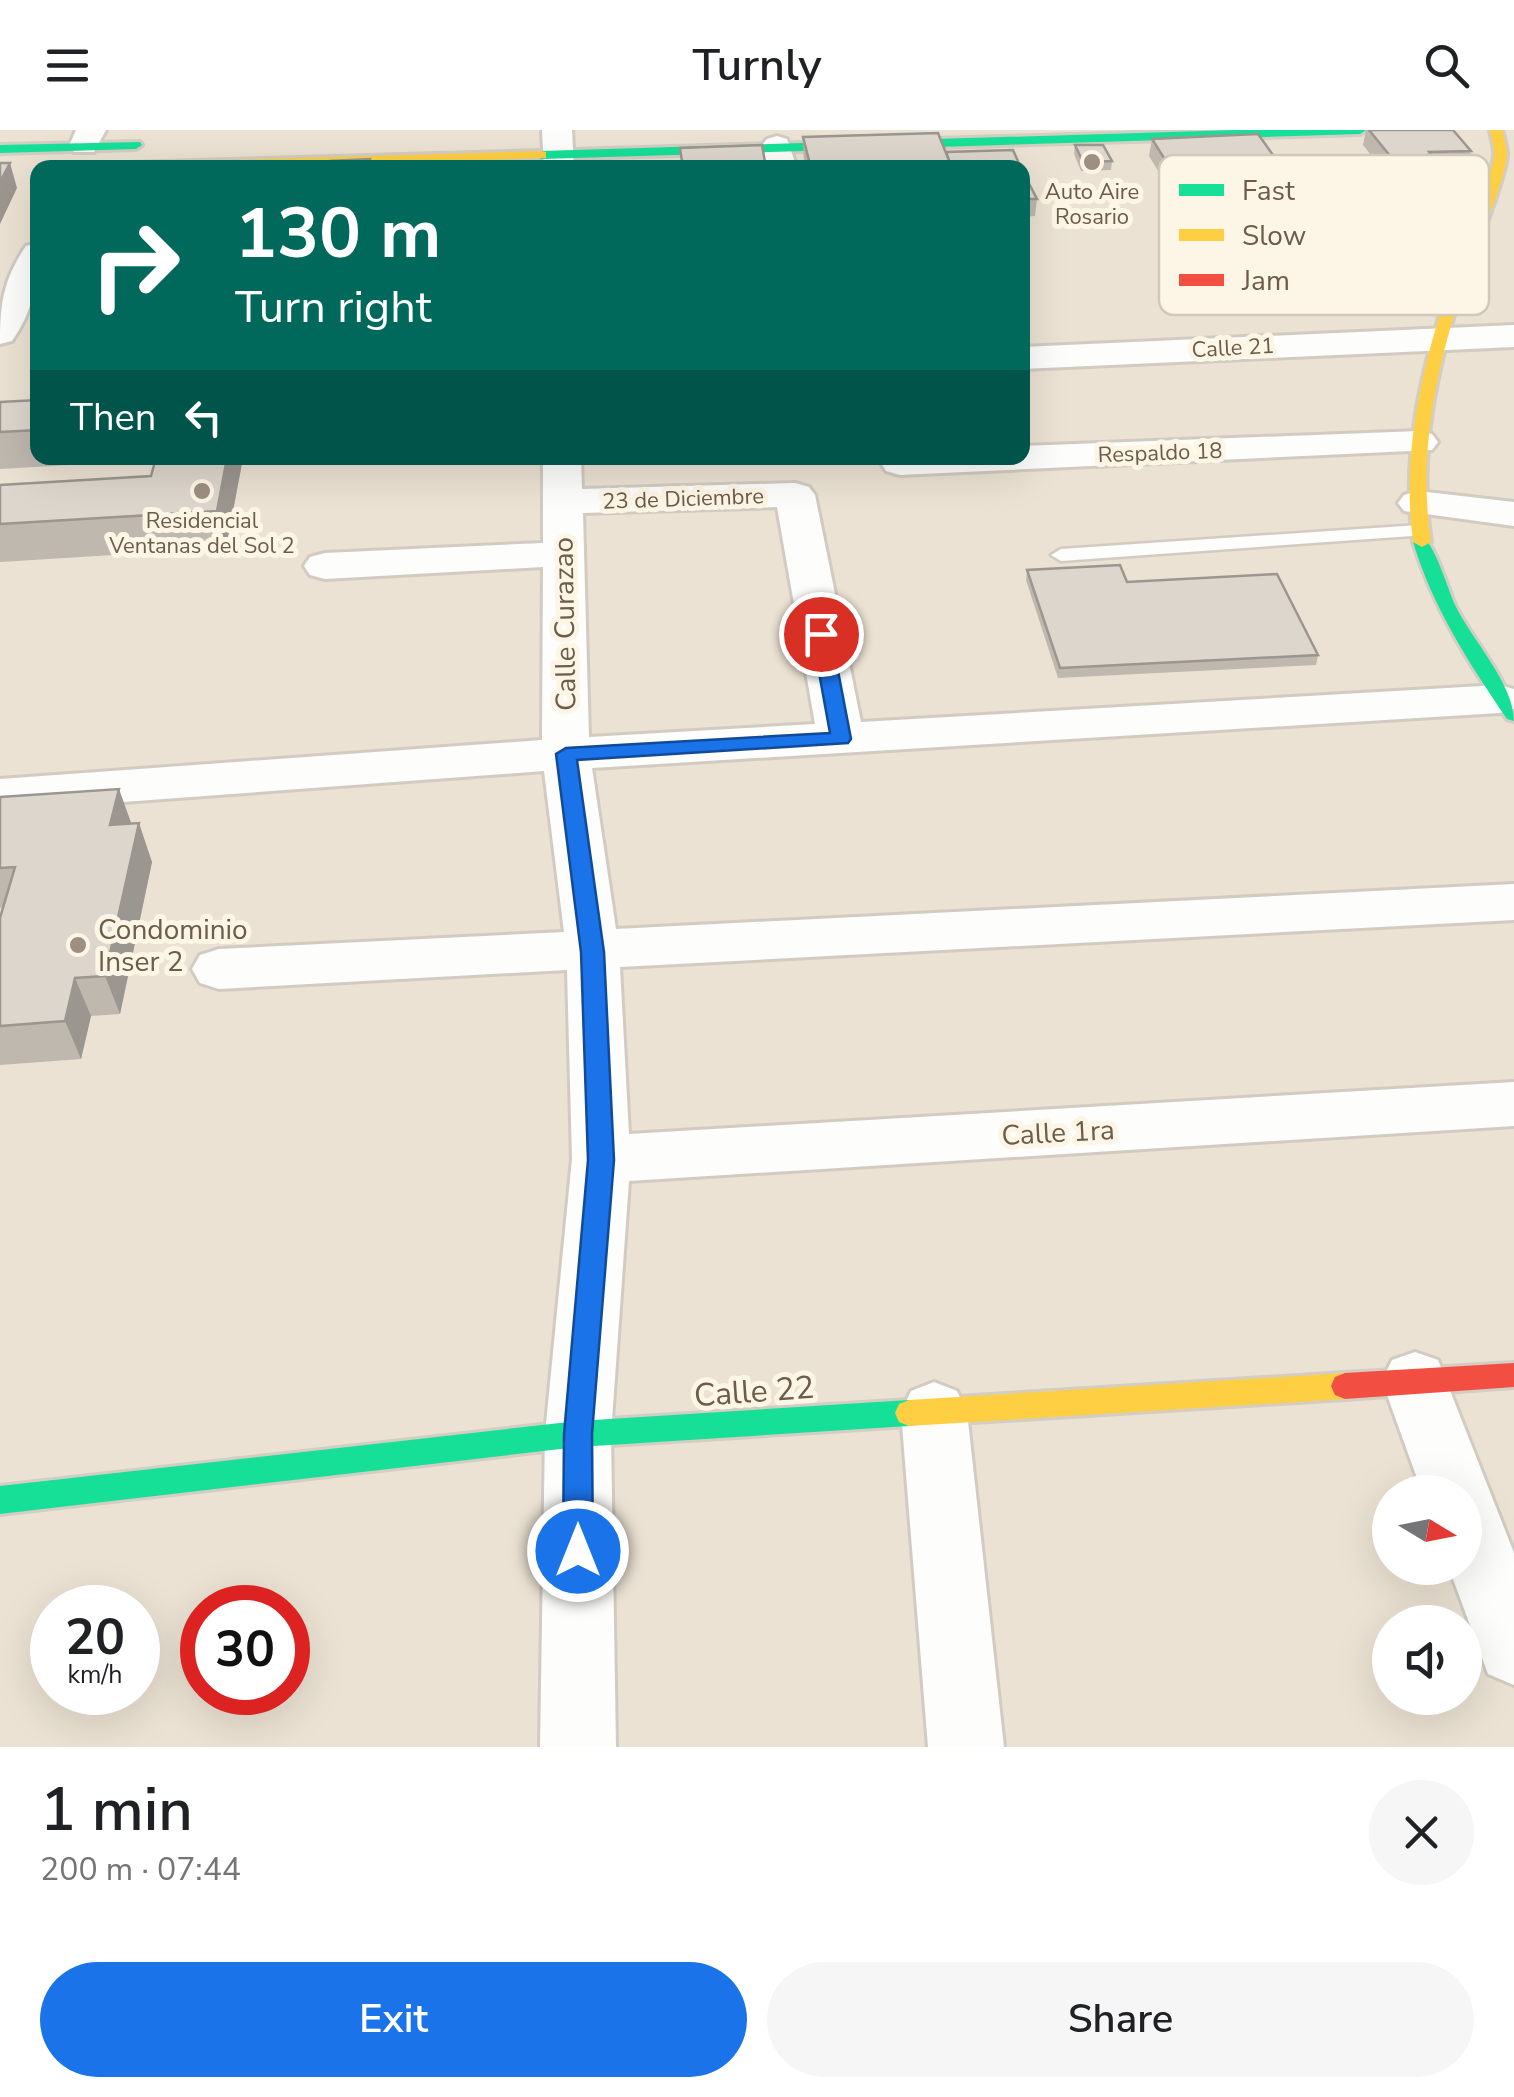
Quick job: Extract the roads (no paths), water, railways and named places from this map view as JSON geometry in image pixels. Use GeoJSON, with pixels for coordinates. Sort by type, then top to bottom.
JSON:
{"type":"FeatureCollection","features":[{"type":"Feature","properties":{"kind":"street"},"geometry":{"type":"LineString","coordinates":[[558,146],[599,130]]}},
{"type":"Feature","properties":{"kind":"street"},"geometry":{"type":"LineString","coordinates":[[0,149],[558,146],[779,156],[1360,130]]}},
{"type":"Feature","properties":{"kind":"street"},"geometry":{"type":"LineString","coordinates":[[1489,215],[1505,173],[1496,130]]}},
{"type":"Feature","properties":{"kind":"street"},"geometry":{"type":"LineString","coordinates":[[0,170],[30,169]]}},
{"type":"Feature","properties":{"kind":"street"},"geometry":{"type":"LineString","coordinates":[[0,334],[30,287]]}},
{"type":"Feature","properties":{"kind":"street"},"geometry":{"type":"LineString","coordinates":[[0,796],[566,754],[841,739],[1502,686],[1430,574],[1418,517],[1420,442],[1451,315]]}},
{"type":"Feature","properties":{"kind":"street","name":"Calle 21"},"geometry":{"type":"LineString","coordinates":[[1030,358],[1514,336]]}},
{"type":"Feature","properties":{"kind":"street","name":"Respaldo 18"},"geometry":{"type":"LineString","coordinates":[[1030,457],[1420,442]]}},
{"type":"Feature","properties":{"kind":"street","name":"Calle Curazao"},"geometry":{"type":"LineString","coordinates":[[562,480],[566,754],[593,952],[601,1160],[578,1434],[578,1747]]}},
{"type":"Feature","properties":{"kind":"street","name":"23 de Diciembre"},"geometry":{"type":"LineString","coordinates":[[562,480],[795,495],[841,739]]}},
{"type":"Feature","properties":{"kind":"street"},"geometry":{"type":"LineString","coordinates":[[1418,517],[1514,514]]}},
{"type":"Feature","properties":{"kind":"street"},"geometry":{"type":"LineString","coordinates":[[325,566],[563,554]]}},
{"type":"Feature","properties":{"kind":"street"},"geometry":{"type":"LineString","coordinates":[[219,969],[1514,902]]}},
{"type":"Feature","properties":{"kind":"street","name":"Calle 1ra"},"geometry":{"type":"LineString","coordinates":[[601,1160],[1514,1104]]}},
{"type":"Feature","properties":{"kind":"street","name":"Calle 22"},"geometry":{"type":"LineString","coordinates":[[0,1500],[578,1434],[1514,1375]]}},
{"type":"Feature","properties":{"kind":"street"},"geometry":{"type":"LineString","coordinates":[[1416,1382],[1450,1475]]}},
{"type":"Feature","properties":{"kind":"street"},"geometry":{"type":"LineString","coordinates":[[934,1412],[966,1747]]}},
{"type":"Feature","properties":{"kind":"street"},"geometry":{"type":"LineString","coordinates":[[1482,1562],[1514,1648]]}},
{"type":"Feature","properties":{"kind":"lane"},"geometry":{"type":"LineString","coordinates":[[1061,555],[1418,517]]}},
{"type":"Feature","properties":{"kind":"place","name":"Auto Aire Rosario"},"geometry":{"type":"Point","coordinates":[1092,162]}},
{"type":"Feature","properties":{"kind":"place","name":"Residencial Ventanas del Sol 2"},"geometry":{"type":"Point","coordinates":[202,491]}},
{"type":"Feature","properties":{"kind":"place","name":"Condominio Inser 2"},"geometry":{"type":"Point","coordinates":[78,945]}}]}
